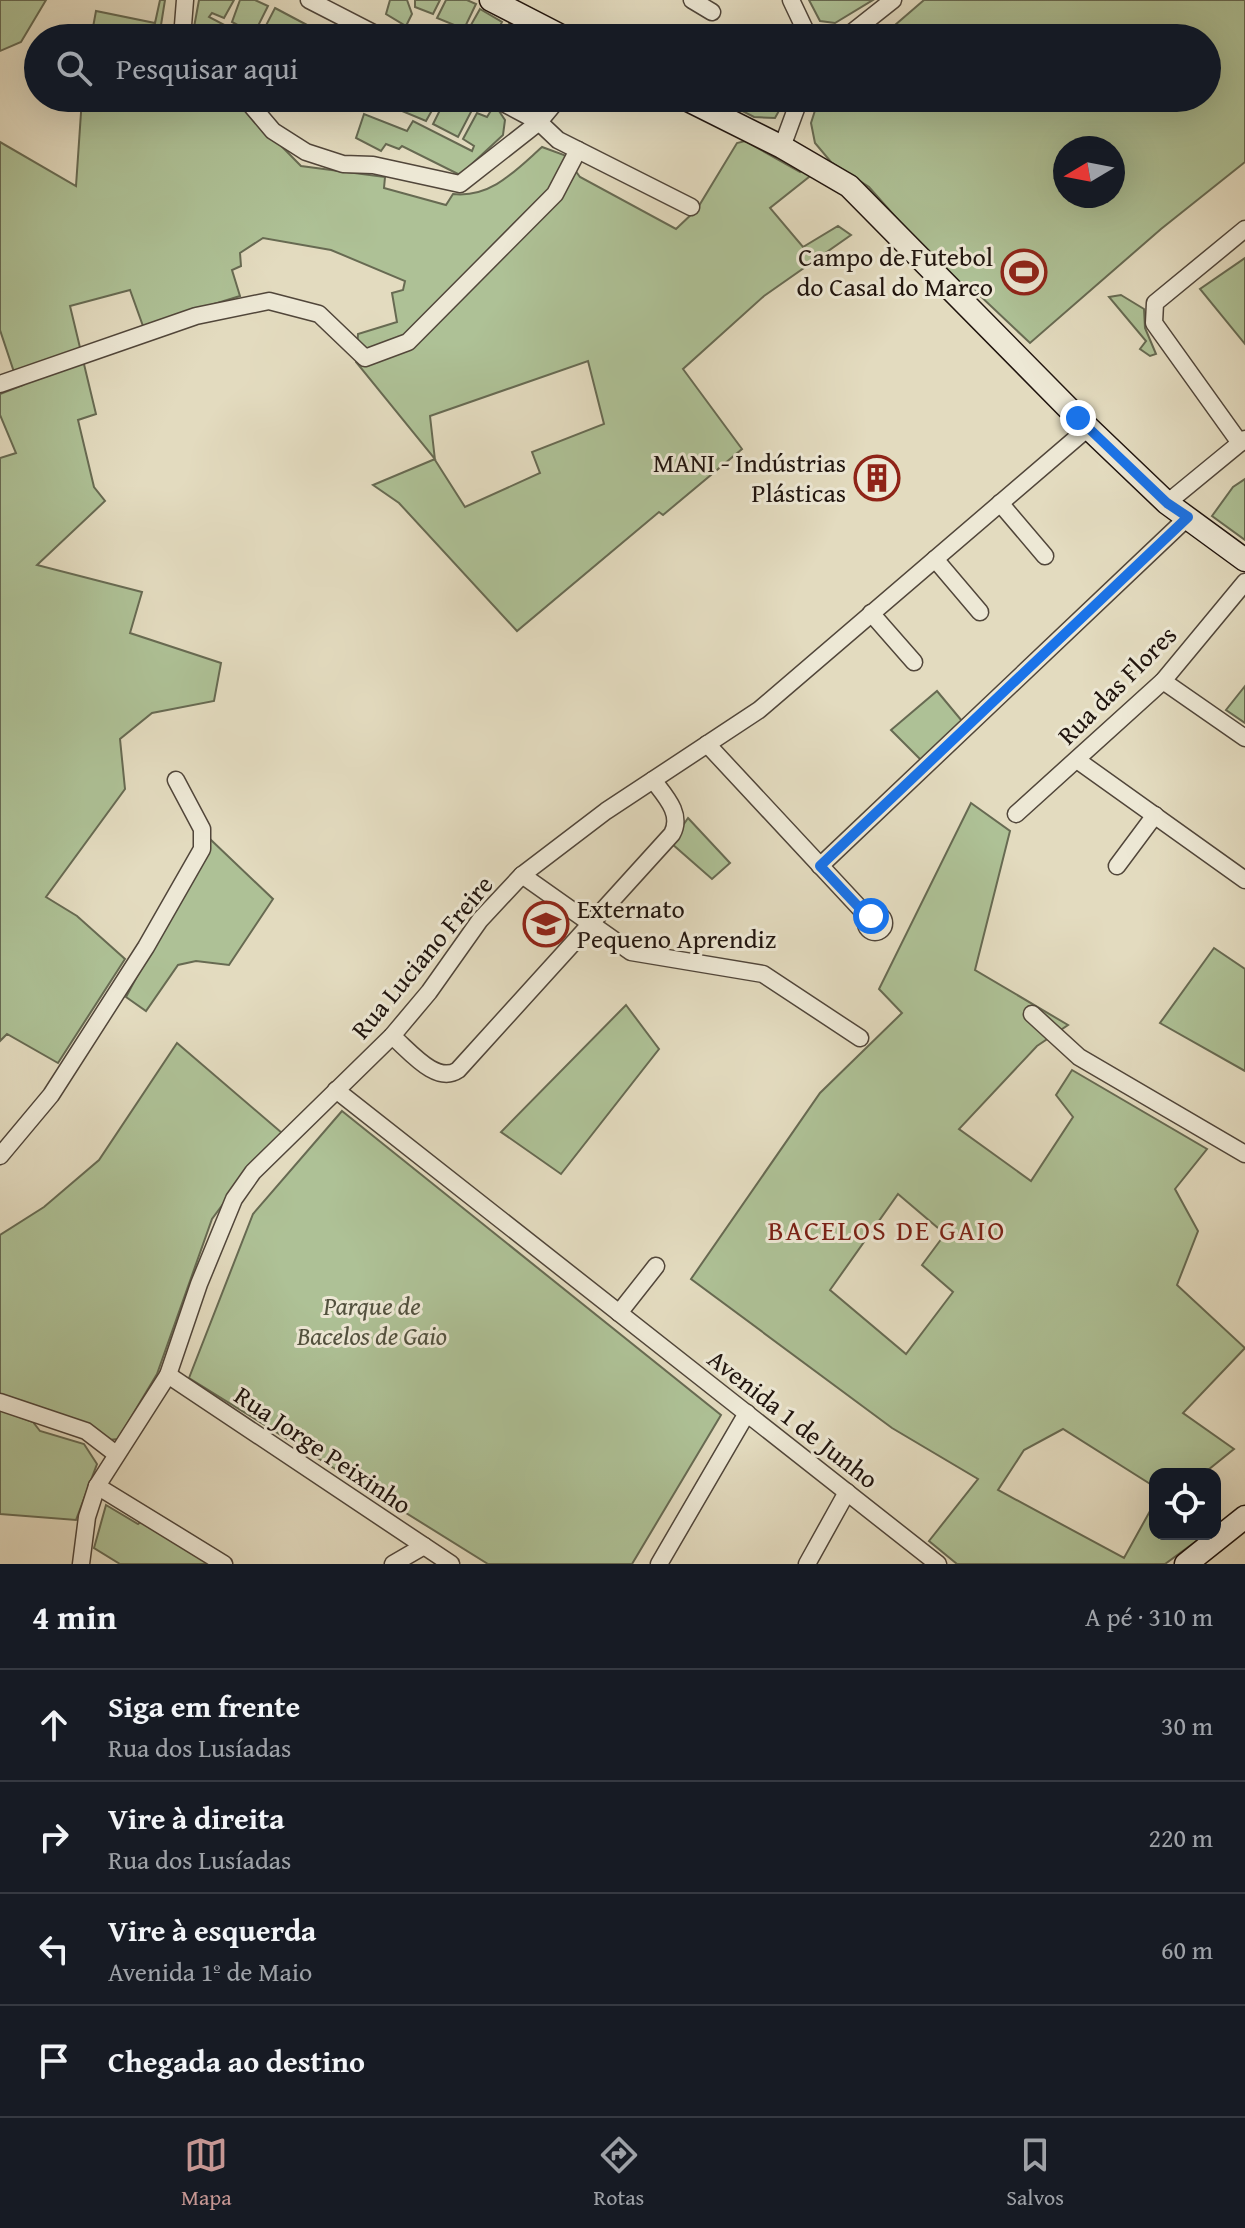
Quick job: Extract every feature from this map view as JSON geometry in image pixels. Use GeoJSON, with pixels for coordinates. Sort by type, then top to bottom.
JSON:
{"type":"FeatureCollection","features":[{"type":"Feature","properties":{"kind":"street"},"geometry":{"type":"LineString","coordinates":[[183,24],[185,0]]}},
{"type":"Feature","properties":{"kind":"street"},"geometry":{"type":"LineString","coordinates":[[309,0],[356,24]]}},
{"type":"Feature","properties":{"kind":"street"},"geometry":{"type":"LineString","coordinates":[[692,0],[712,12]]}},
{"type":"Feature","properties":{"kind":"street"},"geometry":{"type":"LineString","coordinates":[[791,0],[802,24]]}},
{"type":"Feature","properties":{"kind":"street"},"geometry":{"type":"LineString","coordinates":[[863,24],[893,0]]}},
{"type":"Feature","properties":{"kind":"street"},"geometry":{"type":"LineString","coordinates":[[501,2],[540,24]]}},
{"type":"Feature","properties":{"kind":"street"},"geometry":{"type":"LineString","coordinates":[[257,112],[273,131],[306,152],[343,164],[373,165],[460,184],[539,122],[547,112]]}},
{"type":"Feature","properties":{"kind":"street"},"geometry":{"type":"LineString","coordinates":[[520,112],[539,122],[558,140],[691,207]]}},
{"type":"Feature","properties":{"kind":"street"},"geometry":{"type":"LineString","coordinates":[[712,112],[782,147],[849,186],[1088,428],[1167,503],[1245,560]]}},
{"type":"Feature","properties":{"kind":"street"},"geometry":{"type":"LineString","coordinates":[[782,147],[795,112]]}},
{"type":"Feature","properties":{"kind":"street"},"geometry":{"type":"LineString","coordinates":[[0,384],[196,316],[269,301],[319,314],[365,358],[408,342],[555,194],[578,150]]}},
{"type":"Feature","properties":{"kind":"street"},"geometry":{"type":"LineString","coordinates":[[1167,503],[1243,441],[1167,343],[1154,323],[1152,313],[1155,303],[1245,229]]}},
{"type":"Feature","properties":{"kind":"street","name":"Rua Luciano Freire"},"geometry":{"type":"LineString","coordinates":[[81,1564],[87,1517],[97,1486],[168,1375],[199,1284],[234,1199],[253,1172],[392,1036],[429,992],[480,920],[522,875],[653,780],[759,710],[1088,428]]}},
{"type":"Feature","properties":{"kind":"street"},"geometry":{"type":"LineString","coordinates":[[1000,503],[1045,556]]}},
{"type":"Feature","properties":{"kind":"street"},"geometry":{"type":"LineString","coordinates":[[820,866],[1188,517]]}},
{"type":"Feature","properties":{"kind":"street"},"geometry":{"type":"LineString","coordinates":[[935,559],[980,612]]}},
{"type":"Feature","properties":{"kind":"street","name":"Rua das Flores"},"geometry":{"type":"LineString","coordinates":[[1016,814],[1163,681],[1245,582]]}},
{"type":"Feature","properties":{"kind":"street"},"geometry":{"type":"LineString","coordinates":[[871,613],[914,662]]}},
{"type":"Feature","properties":{"kind":"street"},"geometry":{"type":"LineString","coordinates":[[1163,681],[1245,738]]}},
{"type":"Feature","properties":{"kind":"street"},"geometry":{"type":"LineString","coordinates":[[707,744],[869,918]]}},
{"type":"Feature","properties":{"kind":"street"},"geometry":{"type":"LineString","coordinates":[[1077,760],[1245,880]]}},
{"type":"Feature","properties":{"kind":"street"},"geometry":{"type":"LineString","coordinates":[[0,1156],[51,1095],[146,947],[202,849],[202,829],[176,780]]}},
{"type":"Feature","properties":{"kind":"street"},"geometry":{"type":"LineString","coordinates":[[392,1036],[439,1075],[451,1075],[677,825],[670,803],[653,780]]}},
{"type":"Feature","properties":{"kind":"street"},"geometry":{"type":"LineString","coordinates":[[1117,866],[1155,815]]}},
{"type":"Feature","properties":{"kind":"street"},"geometry":{"type":"LineString","coordinates":[[522,875],[631,952],[763,974],[860,1038]]}},
{"type":"Feature","properties":{"kind":"street"},"geometry":{"type":"LineString","coordinates":[[1032,1014],[1079,1057],[1245,1154]]}},
{"type":"Feature","properties":{"kind":"street","name":"Avenida 1 de Junho"},"geometry":{"type":"LineString","coordinates":[[336,1090],[938,1564]]}},
{"type":"Feature","properties":{"kind":"street"},"geometry":{"type":"LineString","coordinates":[[619,1313],[656,1266]]}},
{"type":"Feature","properties":{"kind":"street","name":"Rua Jorge Peixinho"},"geometry":{"type":"LineString","coordinates":[[168,1375],[451,1564]]}},
{"type":"Feature","properties":{"kind":"street"},"geometry":{"type":"LineString","coordinates":[[0,1402],[86,1431],[116,1454]]}},
{"type":"Feature","properties":{"kind":"street"},"geometry":{"type":"LineString","coordinates":[[659,1564],[747,1413]]}},
{"type":"Feature","properties":{"kind":"street"},"geometry":{"type":"LineString","coordinates":[[97,1486],[224,1564]]}},
{"type":"Feature","properties":{"kind":"street"},"geometry":{"type":"LineString","coordinates":[[807,1564],[847,1492]]}},
{"type":"Feature","properties":{"kind":"street"},"geometry":{"type":"LineString","coordinates":[[1186,1564],[1245,1517]]}},
{"type":"Feature","properties":{"kind":"street"},"geometry":{"type":"LineString","coordinates":[[393,1564],[424,1546]]}},
{"type":"Feature","properties":{"kind":"green space"},"geometry":{"type":"Polygon","coordinates":[[[0,0],[46,0],[32,24],[24,24],[21,42],[0,51],[0,0]]]}},
{"type":"Feature","properties":{"kind":"green space"},"geometry":{"type":"Polygon","coordinates":[[[160,0],[165,0],[161,24],[94,24],[96,11],[155,23],[160,0]]]}},
{"type":"Feature","properties":{"kind":"green space"},"geometry":{"type":"Polygon","coordinates":[[[199,0],[234,0],[224,18],[212,13],[209,17],[222,24],[195,24],[199,0]]]}},
{"type":"Feature","properties":{"kind":"green space"},"geometry":{"type":"Polygon","coordinates":[[[240,0],[255,0],[268,6],[259,24],[232,22],[240,0]]]}},
{"type":"Feature","properties":{"kind":"green space"},"geometry":{"type":"Polygon","coordinates":[[[390,0],[407,0],[412,14],[407,24],[403,24],[386,14],[390,0]]]}},
{"type":"Feature","properties":{"kind":"green space"},"geometry":{"type":"Polygon","coordinates":[[[415,0],[440,0],[433,14],[415,7],[415,0]]]}},
{"type":"Feature","properties":{"kind":"green space"},"geometry":{"type":"Polygon","coordinates":[[[446,0],[467,0],[476,4],[466,24],[452,24],[437,18],[446,0]]]}},
{"type":"Feature","properties":{"kind":"green space"},"geometry":{"type":"Polygon","coordinates":[[[809,0],[873,0],[835,23],[820,21],[809,0]]]}},
{"type":"Feature","properties":{"kind":"green space"},"geometry":{"type":"Polygon","coordinates":[[[924,0],[1245,0],[1245,162],[1161,229],[1030,343],[974,290],[966,296],[869,187],[831,162],[815,143],[811,123],[815,112],[1221,112],[1221,24],[896,24],[924,0]]]}},
{"type":"Feature","properties":{"kind":"green space"},"geometry":{"type":"Polygon","coordinates":[[[275,8],[305,24],[267,24],[275,8]]]}},
{"type":"Feature","properties":{"kind":"green space"},"geometry":{"type":"Polygon","coordinates":[[[480,9],[502,22],[501,24],[472,24],[480,9]]]}},
{"type":"Feature","properties":{"kind":"green space"},"geometry":{"type":"Polygon","coordinates":[[[81,112],[248,112],[301,166],[385,177],[384,188],[446,205],[453,194],[479,192],[502,181],[542,147],[564,155],[580,177],[676,229],[697,209],[737,143],[745,141],[800,172],[805,166],[814,173],[770,208],[803,247],[838,226],[851,235],[764,296],[683,369],[742,449],[663,515],[659,512],[517,631],[399,503],[373,485],[435,459],[356,362],[358,334],[397,322],[392,293],[403,290],[405,281],[331,250],[263,238],[240,253],[241,266],[232,270],[240,296],[143,326],[130,290],[70,306],[96,414],[78,420],[94,487],[105,501],[37,565],[142,592],[130,633],[221,663],[214,701],[152,713],[120,739],[125,789],[46,897],[77,916],[125,959],[58,1063],[7,1034],[0,1041],[0,458],[16,453],[0,415],[0,394],[23,385],[13,369],[0,330],[0,142],[76,186],[81,112]],[[588,361],[430,416],[435,459],[465,507],[540,473],[532,452],[604,424],[588,361]]]}},
{"type":"Feature","properties":{"kind":"green space"},"geometry":{"type":"Polygon","coordinates":[[[404,112],[431,112],[426,121],[404,112]]]}},
{"type":"Feature","properties":{"kind":"green space"},"geometry":{"type":"Polygon","coordinates":[[[439,112],[471,112],[458,137],[433,124],[439,112]]]}},
{"type":"Feature","properties":{"kind":"green space"},"geometry":{"type":"Polygon","coordinates":[[[490,112],[500,112],[505,120],[503,135],[460,175],[402,146],[399,149],[386,144],[381,151],[356,138],[364,114],[407,131],[413,121],[472,151],[474,146],[463,139],[477,113],[487,117],[490,112]]]}},
{"type":"Feature","properties":{"kind":"green space"},"geometry":{"type":"Polygon","coordinates":[[[744,112],[778,112],[775,118],[754,117],[744,112]]]}},
{"type":"Feature","properties":{"kind":"green space"},"geometry":{"type":"Polygon","coordinates":[[[1245,258],[1245,344],[1200,289],[1245,258]]]}},
{"type":"Feature","properties":{"kind":"green space"},"geometry":{"type":"Polygon","coordinates":[[[1121,295],[1144,309],[1145,328],[1156,354],[1150,356],[1140,349],[1146,341],[1109,297],[1121,295]]]}},
{"type":"Feature","properties":{"kind":"green space"},"geometry":{"type":"Polygon","coordinates":[[[1245,479],[1245,540],[1212,516],[1233,487],[1245,479]]]}},
{"type":"Feature","properties":{"kind":"green space"},"geometry":{"type":"Polygon","coordinates":[[[1245,686],[1245,723],[1226,710],[1245,686]]]}},
{"type":"Feature","properties":{"kind":"green space"},"geometry":{"type":"Polygon","coordinates":[[[937,691],[962,721],[922,761],[891,730],[937,691]]]}},
{"type":"Feature","properties":{"kind":"green space"},"geometry":{"type":"Polygon","coordinates":[[[971,803],[1010,831],[975,970],[1068,1025],[1037,1046],[959,1129],[1031,1181],[1073,1117],[1056,1095],[1072,1070],[1207,1149],[1175,1189],[1198,1231],[1177,1285],[1245,1348],[1183,1413],[1234,1449],[1210,1468],[1149,1468],[1149,1483],[1063,1429],[1024,1450],[998,1490],[1124,1558],[1149,1513],[1149,1540],[1198,1540],[1165,1564],[957,1564],[929,1541],[978,1479],[892,1428],[691,1279],[820,1093],[902,1013],[879,989],[971,803]],[[898,1194],[830,1290],[906,1354],[953,1292],[922,1265],[945,1234],[898,1194]]]}},
{"type":"Feature","properties":{"kind":"green space"},"geometry":{"type":"Polygon","coordinates":[[[688,818],[730,863],[712,879],[671,843],[688,818]]]}},
{"type":"Feature","properties":{"kind":"green space"},"geometry":{"type":"Polygon","coordinates":[[[210,839],[273,899],[229,965],[196,961],[178,965],[146,1011],[126,997],[210,839]]]}},
{"type":"Feature","properties":{"kind":"green space"},"geometry":{"type":"Polygon","coordinates":[[[1214,948],[1245,969],[1245,1071],[1160,1023],[1214,948]]]}},
{"type":"Feature","properties":{"kind":"green space"},"geometry":{"type":"Polygon","coordinates":[[[626,1005],[659,1049],[561,1174],[501,1132],[626,1005]]]}},
{"type":"Feature","properties":{"kind":"green space"},"geometry":{"type":"Polygon","coordinates":[[[177,1043],[282,1133],[261,1153],[212,1219],[157,1374],[118,1439],[109,1440],[0,1395],[0,1235],[44,1207],[99,1160],[177,1043]]]}},
{"type":"Feature","properties":{"kind":"green space","name":"Parque de Bacelos de Gaio"},"geometry":{"type":"Polygon","coordinates":[[[342,1111],[721,1415],[632,1564],[488,1564],[189,1378],[253,1214],[342,1111]]]}},
{"type":"Feature","properties":{"kind":"green space"},"geometry":{"type":"Polygon","coordinates":[[[0,1410],[33,1422],[40,1431],[84,1444],[97,1464],[76,1520],[0,1514],[0,1410]]]}},
{"type":"Feature","properties":{"kind":"green space"},"geometry":{"type":"Polygon","coordinates":[[[106,1505],[138,1524],[143,1520],[210,1564],[120,1564],[94,1548],[106,1505]]]}},
{"type":"Feature","properties":{"kind":"place","name":"Campo de Futebol do Casal do Marco"},"geometry":{"type":"Point","coordinates":[1024,272]}},
{"type":"Feature","properties":{"kind":"place","name":"MANI - Indústrias Plásticas"},"geometry":{"type":"Point","coordinates":[877,478]}},
{"type":"Feature","properties":{"kind":"place","name":"Externato Pequeno Aprendiz"},"geometry":{"type":"Point","coordinates":[546,924]}},
{"type":"Feature","properties":{"kind":"district","name":"BACELOS DE GAIO"},"geometry":{"type":"Point","coordinates":[887,1230]}},
{"type":"Feature","properties":{"kind":"route"},"geometry":{"type":"LineString","coordinates":[[871,916],[869,918],[820,866],[1188,517],[1167,503],[1078,418]]}}]}
